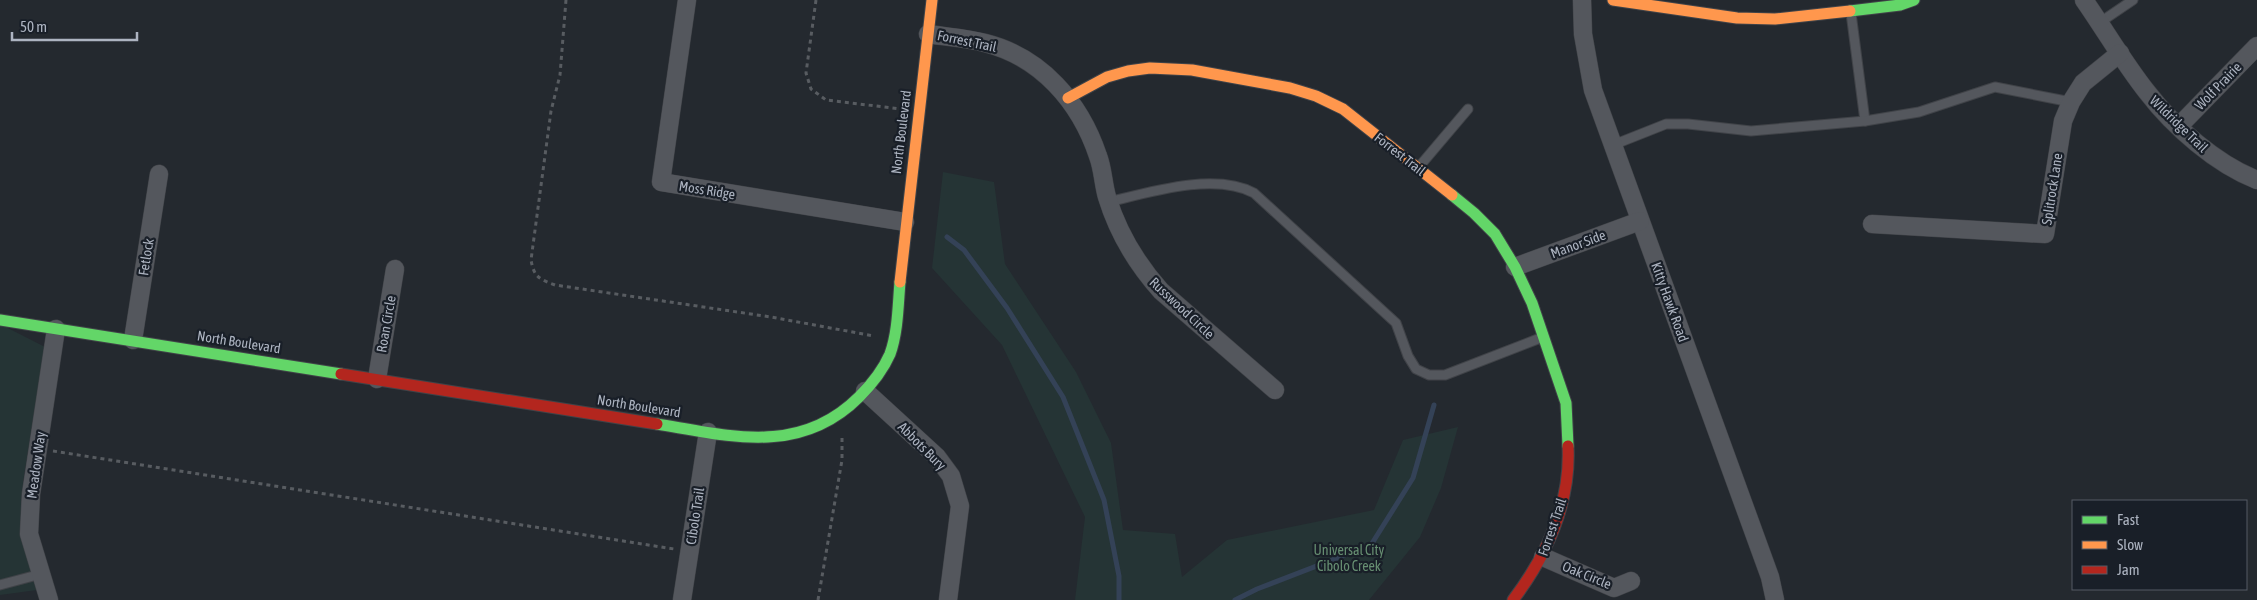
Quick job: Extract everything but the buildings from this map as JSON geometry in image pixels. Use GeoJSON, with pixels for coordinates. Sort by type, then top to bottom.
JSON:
{"type":"FeatureCollection","features":[{"type":"Feature","properties":{"kind":"street","name":"Moss Ridge"},"geometry":{"type":"LineString","coordinates":[[687,0],[661,182],[905,222]]}},
{"type":"Feature","properties":{"kind":"street","name":"North Boulevard"},"geometry":{"type":"LineString","coordinates":[[0,320],[738,437],[768,438],[797,434],[824,423],[849,407],[875,379],[890,354],[932,0]]}},
{"type":"Feature","properties":{"kind":"street","name":"Kitty Hawk Road"},"geometry":{"type":"LineString","coordinates":[[1582,0],[1583,34],[1593,90],[1770,578],[1775,600]]}},
{"type":"Feature","properties":{"kind":"street"},"geometry":{"type":"LineString","coordinates":[[1613,0],[1736,18],[1775,19],[1850,6],[1900,5],[1914,0]]}},
{"type":"Feature","properties":{"kind":"street","name":"Wildridge Trail"},"geometry":{"type":"LineString","coordinates":[[2084,0],[2146,92],[2179,126],[2220,161],[2257,180]]}},
{"type":"Feature","properties":{"kind":"street","name":"Forrest Trail"},"geometry":{"type":"LineString","coordinates":[[928,34],[984,43],[1014,53],[1041,70],[1068,98],[1082,88],[1114,74],[1149,68],[1185,68],[1296,88],[1328,100],[1343,109],[1474,213],[1495,234],[1515,267],[1532,302],[1566,403],[1569,466],[1560,509],[1543,557],[1533,574],[1513,600]]}},
{"type":"Feature","properties":{"kind":"street","name":"Wolf Prairie"},"geometry":{"type":"LineString","coordinates":[[2179,126],[2257,46]]}},
{"type":"Feature","properties":{"kind":"street","name":"Splitrock Lane"},"geometry":{"type":"LineString","coordinates":[[1872,224],[2045,234],[2063,121],[2071,102],[2084,83],[2120,53]]}},
{"type":"Feature","properties":{"kind":"street","name":"Russwood Circle"},"geometry":{"type":"LineString","coordinates":[[1068,98],[1086,127],[1098,157],[1109,202],[1122,237],[1146,275],[1161,291],[1275,390]]}},
{"type":"Feature","properties":{"kind":"street","name":"Fetlock"},"geometry":{"type":"LineString","coordinates":[[132,340],[160,174]]}},
{"type":"Feature","properties":{"kind":"street","name":"Manor Side"},"geometry":{"type":"LineString","coordinates":[[1515,267],[1640,221]]}},
{"type":"Feature","properties":{"kind":"street","name":"Roan Circle"},"geometry":{"type":"LineString","coordinates":[[377,379],[395,270]]}},
{"type":"Feature","properties":{"kind":"street","name":"Meadow Way"},"geometry":{"type":"LineString","coordinates":[[49,600],[29,534],[31,494],[56,329]]}},
{"type":"Feature","properties":{"kind":"street","name":"Abbots Bury"},"geometry":{"type":"LineString","coordinates":[[864,391],[937,457],[951,476],[960,506],[948,600]]}},
{"type":"Feature","properties":{"kind":"street","name":"Cibolo Trail"},"geometry":{"type":"LineString","coordinates":[[682,600],[708,432]]}},
{"type":"Feature","properties":{"kind":"street","name":"Oak Circle"},"geometry":{"type":"LineString","coordinates":[[1543,557],[1614,588],[1631,581]]}},
{"type":"Feature","properties":{"kind":"lane"},"geometry":{"type":"LineString","coordinates":[[2100,23],[2133,0]]}},
{"type":"Feature","properties":{"kind":"lane"},"geometry":{"type":"LineString","coordinates":[[1850,6],[1865,120]]}},
{"type":"Feature","properties":{"kind":"lane"},"geometry":{"type":"LineString","coordinates":[[1613,145],[1666,124],[1688,124],[1751,131],[1865,120],[1918,112],[1995,87],[2071,102]]}},
{"type":"Feature","properties":{"kind":"lane"},"geometry":{"type":"LineString","coordinates":[[1418,168],[1468,109]]}},
{"type":"Feature","properties":{"kind":"lane"},"geometry":{"type":"LineString","coordinates":[[1109,202],[1185,185],[1229,185],[1245,188],[1254,193],[1396,323],[1408,356],[1416,369],[1429,375],[1445,375],[1544,337]]}},
{"type":"Feature","properties":{"kind":"lane"},"geometry":{"type":"LineString","coordinates":[[0,585],[41,574]]}},
{"type":"Feature","properties":{"kind":"path"},"geometry":{"type":"LineString","coordinates":[[566,0],[560,75],[550,111],[531,260],[533,272],[541,279],[555,285],[771,317],[893,339]]}},
{"type":"Feature","properties":{"kind":"path"},"geometry":{"type":"LineString","coordinates":[[816,0],[806,73],[811,89],[826,100],[918,112]]}},
{"type":"Feature","properties":{"kind":"path"},"geometry":{"type":"LineString","coordinates":[[818,600],[842,460],[842,437],[835,416]]}},
{"type":"Feature","properties":{"kind":"path"},"geometry":{"type":"LineString","coordinates":[[38,449],[690,552]]}},
{"type":"Feature","properties":{"kind":"green space","name":"Universal City Cibolo Creek"},"geometry":{"type":"Polygon","coordinates":[[[943,172],[994,182],[1005,264],[1076,372],[1111,443],[1123,530],[1175,534],[1182,577],[1227,540],[1374,510],[1403,440],[1458,427],[1441,488],[1420,537],[1369,600],[1075,600],[1085,517],[1002,345],[932,268],[943,172]]]}},
{"type":"Feature","properties":{"kind":"green space"},"geometry":{"type":"Polygon","coordinates":[[[0,324],[45,347],[23,482],[22,524],[37,590],[0,595],[0,324]]]}},
{"type":"Feature","properties":{"kind":"waterway"},"geometry":{"type":"LineString","coordinates":[[947,237],[964,250],[1007,308],[1063,397],[1104,500],[1119,576],[1119,600]]}},
{"type":"Feature","properties":{"kind":"waterway"},"geometry":{"type":"LineString","coordinates":[[1235,600],[1257,589],[1371,545],[1413,478],[1434,405]]}},
{"type":"Feature","properties":{"kind":"traffic: fast"},"geometry":{"type":"LineString","coordinates":[[1850,11],[1900,5],[1914,0]]}},
{"type":"Feature","properties":{"kind":"traffic: fast"},"geometry":{"type":"LineString","coordinates":[[1452,195],[1495,234],[1515,267],[1532,303],[1566,403],[1568,446]]}},
{"type":"Feature","properties":{"kind":"traffic: fast"},"geometry":{"type":"LineString","coordinates":[[657,424],[711,433],[763,437],[788,435],[813,428],[836,416],[868,387],[890,354],[896,328],[900,282]]}},
{"type":"Feature","properties":{"kind":"traffic: fast"},"geometry":{"type":"LineString","coordinates":[[0,320],[341,374]]}},
{"type":"Feature","properties":{"kind":"traffic: slow"},"geometry":{"type":"LineString","coordinates":[[900,282],[932,0]]}},
{"type":"Feature","properties":{"kind":"traffic: slow"},"geometry":{"type":"LineString","coordinates":[[1613,0],[1737,18],[1775,19],[1850,11]]}},
{"type":"Feature","properties":{"kind":"traffic: slow"},"geometry":{"type":"LineString","coordinates":[[1068,98],[1107,77],[1128,71],[1150,68],[1192,70],[1290,88],[1316,96],[1343,109],[1452,195]]}},
{"type":"Feature","properties":{"kind":"traffic: jam"},"geometry":{"type":"LineString","coordinates":[[341,374],[657,424]]}},
{"type":"Feature","properties":{"kind":"traffic: jam"},"geometry":{"type":"LineString","coordinates":[[1513,600],[1536,565],[1554,528],[1565,488],[1568,446]]}}]}
